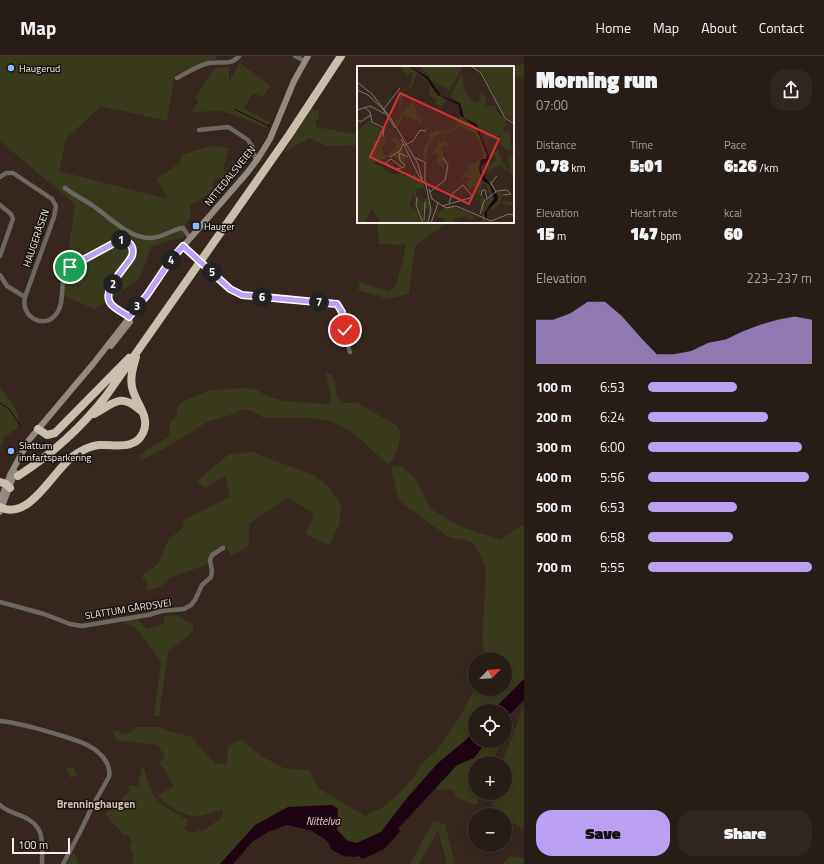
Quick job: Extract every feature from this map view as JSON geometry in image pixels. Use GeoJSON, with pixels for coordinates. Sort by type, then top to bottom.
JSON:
{"type":"FeatureCollection","features":[{"type":"Feature","properties":{"kind":"highway"},"geometry":{"type":"LineString","coordinates":[[204,254],[212,240],[297,118],[337,56]]}},
{"type":"Feature","properties":{"kind":"highway"},"geometry":{"type":"LineString","coordinates":[[18,476],[58,447],[89,417],[111,389],[204,254],[289,135],[341,56]]}},
{"type":"Feature","properties":{"kind":"highway"},"geometry":{"type":"LineString","coordinates":[[1,506],[16,509],[26,504],[37,496],[64,464],[80,451],[99,445],[126,446],[136,441],[141,435],[145,420],[131,384],[132,373],[138,351]]}},
{"type":"Feature","properties":{"kind":"highway"},"geometry":{"type":"LineString","coordinates":[[38,429],[47,435],[57,432],[122,364],[138,351]]}},
{"type":"Feature","properties":{"kind":"highway"},"geometry":{"type":"LineString","coordinates":[[89,417],[108,404],[120,401],[132,404],[142,412]]}},
{"type":"Feature","properties":{"kind":"main road","name":"NITTEDALSVEIEN"},"geometry":{"type":"LineString","coordinates":[[1,506],[5,485],[25,446],[102,354],[147,295],[170,261],[256,162],[270,139],[294,81],[306,58]]}},
{"type":"Feature","properties":{"kind":"street"},"geometry":{"type":"LineString","coordinates":[[177,78],[198,67],[210,63],[233,62],[239,56]]}},
{"type":"Feature","properties":{"kind":"street"},"geometry":{"type":"LineString","coordinates":[[295,56],[306,58]]}},
{"type":"Feature","properties":{"kind":"street"},"geometry":{"type":"LineString","coordinates":[[198,130],[230,128],[248,140],[256,162]]}},
{"type":"Feature","properties":{"kind":"street","name":"HAUGERÅSEN"},"geometry":{"type":"LineString","coordinates":[[0,177],[6,173],[13,173],[52,199],[56,206],[54,217],[25,297]]}},
{"type":"Feature","properties":{"kind":"street"},"geometry":{"type":"LineString","coordinates":[[65,188],[91,204],[118,225],[137,235],[147,238],[160,237],[183,228],[186,230],[190,238]]}},
{"type":"Feature","properties":{"kind":"street"},"geometry":{"type":"LineString","coordinates":[[0,205],[10,214],[13,219],[0,256]]}},
{"type":"Feature","properties":{"kind":"street"},"geometry":{"type":"LineString","coordinates":[[0,275],[7,286],[25,297],[24,308],[26,312],[36,320],[45,321],[56,315],[60,307],[65,274],[70,267],[115,242],[124,240],[132,246],[132,256],[110,288],[108,296],[111,304],[129,318]]}},
{"type":"Feature","properties":{"kind":"street"},"geometry":{"type":"LineString","coordinates":[[183,246],[230,289],[242,295],[337,304],[342,312],[347,345],[350,352]]}},
{"type":"Feature","properties":{"kind":"street","name":"SLATTUM GÅRDSVEI"},"geometry":{"type":"LineString","coordinates":[[0,602],[44,614],[70,624],[82,626],[148,615],[162,611],[184,609],[190,606],[195,600],[202,585],[211,577],[212,571],[210,560],[212,555],[223,548]]}},
{"type":"Feature","properties":{"kind":"street"},"geometry":{"type":"LineString","coordinates":[[0,721],[27,726],[84,743],[97,752],[108,766],[110,777],[93,805],[63,864]]}},
{"type":"Feature","properties":{"kind":"street"},"geometry":{"type":"LineString","coordinates":[[0,805],[36,825],[42,838],[42,864]]}},
{"type":"Feature","properties":{"kind":"shaded area"},"geometry":{"type":"Polygon","coordinates":[[[0,56],[217,56],[216,59],[175,75],[167,121],[101,106],[66,139],[59,171],[168,199],[157,178],[180,163],[181,155],[210,146],[229,148],[223,169],[227,176],[215,179],[211,185],[215,190],[190,206],[191,217],[186,224],[184,237],[152,246],[140,278],[95,309],[62,295],[75,204],[0,141],[0,56]]]}},
{"type":"Feature","properties":{"kind":"shaded area"},"geometry":{"type":"Polygon","coordinates":[[[240,63],[271,86],[263,97],[253,93],[244,108],[270,122],[266,128],[238,116],[220,111],[192,112],[199,100],[195,98],[215,68],[229,67],[229,81],[240,63]]]}},
{"type":"Feature","properties":{"kind":"shaded area"},"geometry":{"type":"Polygon","coordinates":[[[524,64],[524,76],[514,77],[514,66],[513,66],[524,64]]]}},
{"type":"Feature","properties":{"kind":"shaded area"},"geometry":{"type":"Polygon","coordinates":[[[312,107],[313,110],[319,112],[319,117],[315,122],[317,127],[354,134],[357,130],[357,145],[327,146],[309,138],[284,153],[312,107]]]}},
{"type":"Feature","properties":{"kind":"shaded area"},"geometry":{"type":"Polygon","coordinates":[[[377,223],[447,223],[415,246],[409,294],[388,299],[358,290],[360,282],[389,291],[397,283],[406,245],[379,244],[377,223]]]}},
{"type":"Feature","properties":{"kind":"shaded area"},"geometry":{"type":"Polygon","coordinates":[[[326,373],[332,374],[337,397],[343,403],[357,403],[396,425],[401,432],[396,453],[389,464],[357,436],[331,421],[310,418],[264,418],[250,410],[241,410],[234,414],[207,422],[171,445],[142,460],[139,456],[149,448],[169,437],[170,421],[174,420],[177,416],[177,408],[182,402],[209,390],[245,388],[256,389],[265,395],[283,401],[328,404],[331,400],[326,373]]]}},
{"type":"Feature","properties":{"kind":"shaded area"},"geometry":{"type":"Polygon","coordinates":[[[0,388],[14,405],[18,414],[18,428],[4,437],[0,450],[0,388]]]}},
{"type":"Feature","properties":{"kind":"shaded area"},"geometry":{"type":"Polygon","coordinates":[[[252,452],[313,475],[328,486],[341,505],[340,524],[329,545],[305,534],[314,514],[288,497],[249,524],[249,546],[231,556],[226,547],[206,565],[171,577],[160,587],[146,591],[147,581],[143,579],[142,575],[158,564],[168,540],[184,527],[183,520],[230,497],[225,476],[205,488],[197,481],[229,454],[252,452]]]}},
{"type":"Feature","properties":{"kind":"shaded area"},"geometry":{"type":"Polygon","coordinates":[[[400,466],[414,476],[431,509],[459,526],[501,540],[520,526],[524,527],[524,679],[512,691],[512,652],[484,652],[482,639],[486,575],[480,554],[470,542],[447,536],[399,501],[391,471],[392,467],[400,466]]]}},
{"type":"Feature","properties":{"kind":"shaded area"},"geometry":{"type":"Polygon","coordinates":[[[177,615],[193,625],[193,631],[168,652],[159,716],[154,716],[161,663],[139,632],[124,621],[138,619],[139,622],[148,629],[164,624],[164,616],[177,615]]]}},
{"type":"Feature","properties":{"kind":"shaded area"},"geometry":{"type":"Polygon","coordinates":[[[471,696],[507,696],[499,704],[468,704],[468,738],[438,763],[407,798],[381,832],[357,843],[348,841],[337,830],[338,809],[332,805],[288,807],[220,864],[132,864],[134,852],[130,851],[130,845],[133,844],[128,835],[125,836],[105,814],[130,791],[127,786],[138,786],[143,764],[149,786],[156,799],[168,809],[188,820],[184,830],[193,833],[200,830],[202,831],[223,817],[223,810],[193,816],[182,813],[171,807],[157,796],[174,786],[159,762],[165,758],[158,745],[116,740],[112,730],[127,734],[137,727],[160,727],[168,731],[190,736],[215,763],[227,764],[228,747],[240,739],[261,756],[284,768],[310,771],[318,788],[365,816],[383,807],[398,795],[416,774],[420,765],[436,751],[463,711],[471,696]]]}},
{"type":"Feature","properties":{"kind":"shaded area"},"geometry":{"type":"Polygon","coordinates":[[[524,705],[524,829],[512,823],[512,808],[494,808],[491,800],[512,800],[512,756],[505,756],[508,748],[512,748],[512,737],[524,705]]]}},
{"type":"Feature","properties":{"kind":"shaded area"},"geometry":{"type":"Polygon","coordinates":[[[482,748],[498,748],[496,756],[476,756],[482,748]]]}},
{"type":"Feature","properties":{"kind":"shaded area"},"geometry":{"type":"Polygon","coordinates":[[[468,760],[468,800],[478,800],[477,804],[457,798],[452,789],[439,790],[435,788],[457,765],[468,760]]]}},
{"type":"Feature","properties":{"kind":"shaded area"},"geometry":{"type":"Polygon","coordinates":[[[73,766],[77,775],[70,778],[66,769],[73,766]]]}},
{"type":"Feature","properties":{"kind":"shaded area"},"geometry":{"type":"Polygon","coordinates":[[[433,821],[445,824],[455,862],[447,864],[438,831],[419,864],[410,864],[433,821]]]}},
{"type":"Feature","properties":{"kind":"shaded area"},"geometry":{"type":"Polygon","coordinates":[[[73,853],[79,864],[66,864],[73,853]]]}},
{"type":"Feature","properties":{"kind":"shaded area"},"geometry":{"type":"Polygon","coordinates":[[[510,856],[524,858],[524,864],[503,864],[510,856]]]}},
{"type":"Feature","properties":{"kind":"water"},"geometry":{"type":"Polygon","coordinates":[[[524,679],[524,700],[512,712],[512,704],[499,704],[507,696],[512,696],[512,691],[524,679]]]}},
{"type":"Feature","properties":{"kind":"water","name":"Nittelva"},"geometry":{"type":"Polygon","coordinates":[[[468,738],[468,748],[482,748],[476,756],[468,756],[468,760],[457,765],[381,847],[366,855],[354,857],[347,856],[310,830],[286,825],[268,832],[252,842],[233,864],[220,864],[255,825],[288,807],[332,805],[338,809],[337,830],[348,841],[357,843],[381,832],[407,798],[438,763],[468,738]]]}},
{"type":"Feature","properties":{"kind":"waterway"},"geometry":{"type":"LineString","coordinates":[[234,109],[269,126]]}},
{"type":"Feature","properties":{"kind":"waterway"},"geometry":{"type":"LineString","coordinates":[[0,403],[9,409],[20,425]]}},
{"type":"Feature","properties":{"kind":"waterway","name":"Nittelva"},"geometry":{"type":"LineString","coordinates":[[363,855],[382,846],[396,831]]}},
{"type":"Feature","properties":{"kind":"waterway","name":"Nittelva"},"geometry":{"type":"LineString","coordinates":[[330,838],[334,847],[346,853]]}},
{"type":"Feature","properties":{"kind":"place","name":"Haugerud"},"geometry":{"type":"Point","coordinates":[11,68]}},
{"type":"Feature","properties":{"kind":"place","name":"Hauger"},"geometry":{"type":"Point","coordinates":[196,226]}},
{"type":"Feature","properties":{"kind":"place","name":"Slattum innfartsparkering"},"geometry":{"type":"Point","coordinates":[11,451]}},
{"type":"Feature","properties":{"kind":"district","name":"Brenninghaugen"},"geometry":{"type":"Point","coordinates":[96,804]}},
{"type":"Feature","properties":{"kind":"route"},"geometry":{"type":"LineString","coordinates":[[70,267],[118,241],[127,241],[132,246],[132,256],[110,288],[108,296],[113,306],[129,317],[141,300],[147,295],[170,261],[183,246],[230,289],[242,295],[329,302],[337,304],[342,312],[345,330]]}}]}
